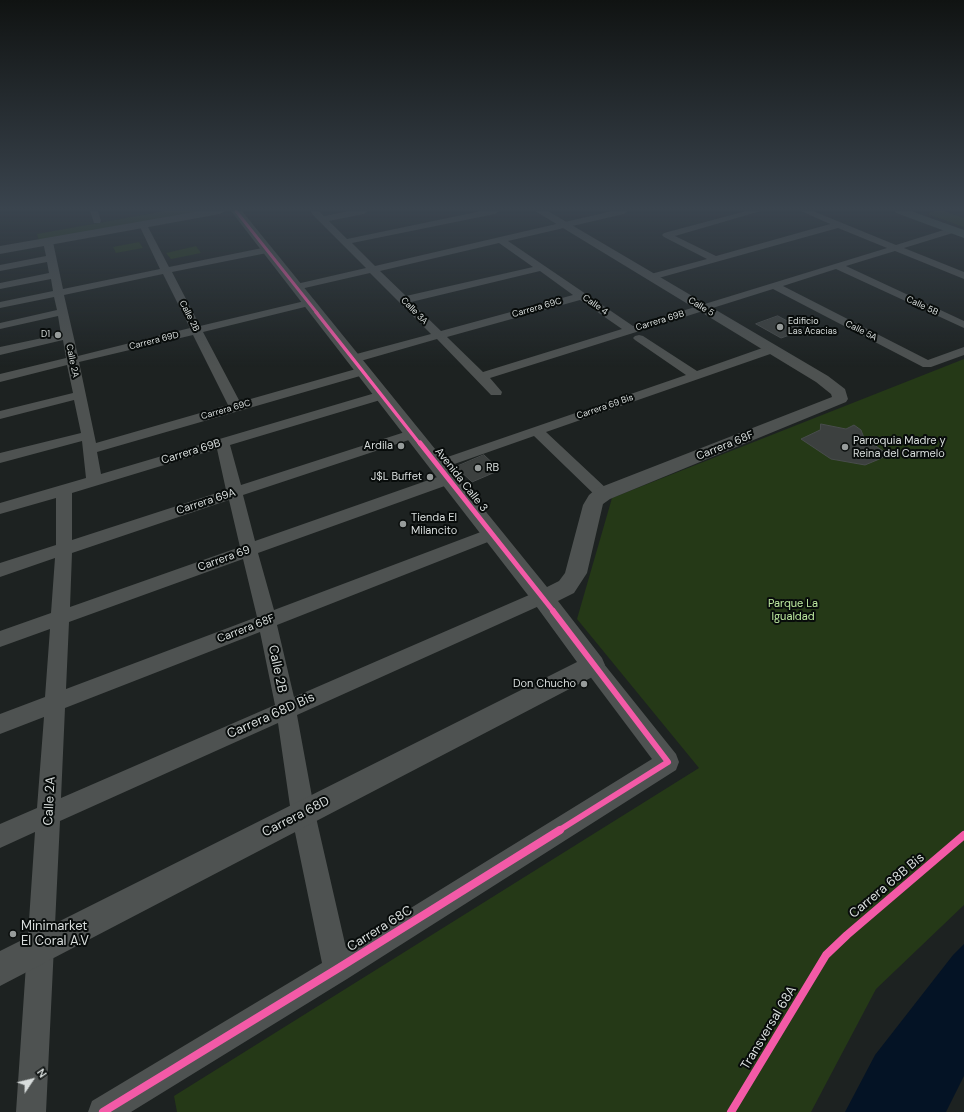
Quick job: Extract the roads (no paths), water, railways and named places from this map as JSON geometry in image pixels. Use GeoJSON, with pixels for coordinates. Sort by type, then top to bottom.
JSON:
{"type":"FeatureCollection","features":[{"type":"Feature","properties":{"kind":"street"},"geometry":{"type":"LineString","coordinates":[[0,268],[27,263]]}},
{"type":"Feature","properties":{"kind":"street","name":"Calle 2A"},"geometry":{"type":"LineString","coordinates":[[53,263],[89,442],[94,481]]}},
{"type":"Feature","properties":{"kind":"street","name":"Calle 2B"},"geometry":{"type":"LineString","coordinates":[[162,263],[236,407]]}},
{"type":"Feature","properties":{"kind":"street"},"geometry":{"type":"LineString","coordinates":[[0,306],[205,263]]}},
{"type":"Feature","properties":{"kind":"street","name":"Avenida Calle 3"},"geometry":{"type":"LineString","coordinates":[[277,263],[542,597],[668,762]]}},
{"type":"Feature","properties":{"kind":"street","name":"Calle 3A"},"geometry":{"type":"LineString","coordinates":[[367,263],[496,392]]}},
{"type":"Feature","properties":{"kind":"street"},"geometry":{"type":"LineString","coordinates":[[296,287],[400,263]]}},
{"type":"Feature","properties":{"kind":"street","name":"Calle 4"},"geometry":{"type":"LineString","coordinates":[[534,263],[696,376]]}},
{"type":"Feature","properties":{"kind":"street","name":"Calle 5"},"geometry":{"type":"LineString","coordinates":[[627,263],[822,379],[839,392]]}},
{"type":"Feature","properties":{"kind":"street"},"geometry":{"type":"LineString","coordinates":[[651,277],[701,263]]}},
{"type":"Feature","properties":{"kind":"street","name":"Carrera 69B"},"geometry":{"type":"LineString","coordinates":[[481,377],[635,334],[703,308],[847,263]]}},
{"type":"Feature","properties":{"kind":"street"},"geometry":{"type":"LineString","coordinates":[[932,263],[964,276]]}},
{"type":"Feature","properties":{"kind":"street","name":"Calle 5B"},"geometry":{"type":"LineString","coordinates":[[837,266],[964,325]]}},
{"type":"Feature","properties":{"kind":"street"},"geometry":{"type":"LineString","coordinates":[[404,300],[541,268]]}},
{"type":"Feature","properties":{"kind":"street"},"geometry":{"type":"LineString","coordinates":[[0,286],[55,275]]}},
{"type":"Feature","properties":{"kind":"street","name":"Calle 5A"},"geometry":{"type":"LineString","coordinates":[[775,286],[927,364],[964,350]]}},
{"type":"Feature","properties":{"kind":"street","name":"Carrera 69C"},"geometry":{"type":"LineString","coordinates":[[0,458],[89,442],[236,407],[439,335],[581,296]]}},
{"type":"Feature","properties":{"kind":"street","name":"Carrera 69D"},"geometry":{"type":"LineString","coordinates":[[0,378],[308,303]]}},
{"type":"Feature","properties":{"kind":"street"},"geometry":{"type":"LineString","coordinates":[[0,326],[62,312]]}},
{"type":"Feature","properties":{"kind":"street"},"geometry":{"type":"LineString","coordinates":[[0,351],[67,336]]}},
{"type":"Feature","properties":{"kind":"street","name":"Carrera 69 Bis"},"geometry":{"type":"LineString","coordinates":[[438,465],[772,349]]}},
{"type":"Feature","properties":{"kind":"street","name":"Carrera 68F"},"geometry":{"type":"LineString","coordinates":[[603,494],[835,402],[840,398],[839,392]]}},
{"type":"Feature","properties":{"kind":"street"},"geometry":{"type":"LineString","coordinates":[[0,415],[79,395]]}},
{"type":"Feature","properties":{"kind":"street","name":"Carrera 69B"},"geometry":{"type":"LineString","coordinates":[[0,509],[382,395]]}},
{"type":"Feature","properties":{"kind":"street"},"geometry":{"type":"LineString","coordinates":[[537,431],[603,494],[593,505],[576,573],[572,583],[557,594],[542,597]]}},
{"type":"Feature","properties":{"kind":"street","name":"Carrera 69A"},"geometry":{"type":"LineString","coordinates":[[0,570],[412,434]]}},
{"type":"Feature","properties":{"kind":"street","name":"Calle 2B"},"geometry":{"type":"LineString","coordinates":[[222,442],[286,709],[303,813],[337,969]]}},
{"type":"Feature","properties":{"kind":"street","name":"Carrera 69"},"geometry":{"type":"LineString","coordinates":[[0,639],[448,479]]}},
{"type":"Feature","properties":{"kind":"street","name":"Calle 2A"},"geometry":{"type":"LineString","coordinates":[[31,1112],[64,549],[64,490]]}},
{"type":"Feature","properties":{"kind":"street","name":"Carrera 68F"},"geometry":{"type":"LineString","coordinates":[[0,724],[492,534]]}},
{"type":"Feature","properties":{"kind":"street","name":"Carrera 68D Bis"},"geometry":{"type":"LineString","coordinates":[[0,836],[542,597]]}},
{"type":"Feature","properties":{"kind":"street","name":"Carrera 68D"},"geometry":{"type":"LineString","coordinates":[[0,969],[593,665]]}},
{"type":"Feature","properties":{"kind":"street","name":"Carrera 68C"},"geometry":{"type":"LineString","coordinates":[[102,1112],[337,969],[668,762]]}},
{"type":"Feature","properties":{"kind":"water"},"geometry":{"type":"Polygon","coordinates":[[[964,944],[964,1076],[946,1112],[845,1112],[875,1055],[953,955],[964,944]]]}},
{"type":"Feature","properties":{"kind":"place","name":"Edificio Las Acacias"},"geometry":{"type":"Point","coordinates":[780,327]}},
{"type":"Feature","properties":{"kind":"place","name":"D1"},"geometry":{"type":"Point","coordinates":[58,335]}},
{"type":"Feature","properties":{"kind":"place","name":"Ardila"},"geometry":{"type":"Point","coordinates":[401,446]}},
{"type":"Feature","properties":{"kind":"place","name":"Parroquia Madre y Reina del Carmelo"},"geometry":{"type":"Point","coordinates":[845,447]}},
{"type":"Feature","properties":{"kind":"place","name":"RB"},"geometry":{"type":"Point","coordinates":[478,468]}},
{"type":"Feature","properties":{"kind":"place","name":"J$L Buffet"},"geometry":{"type":"Point","coordinates":[430,477]}},
{"type":"Feature","properties":{"kind":"place","name":"Tienda El Milancito"},"geometry":{"type":"Point","coordinates":[403,524]}},
{"type":"Feature","properties":{"kind":"place","name":"Don Chucho"},"geometry":{"type":"Point","coordinates":[584,684]}},
{"type":"Feature","properties":{"kind":"place","name":"Minimarket El Coral A.V"},"geometry":{"type":"Point","coordinates":[13,934]}},
{"type":"Feature","properties":{"kind":"park label","name":"Parque La Igualdad"},"geometry":{"type":"Point","coordinates":[793,610]}}]}
